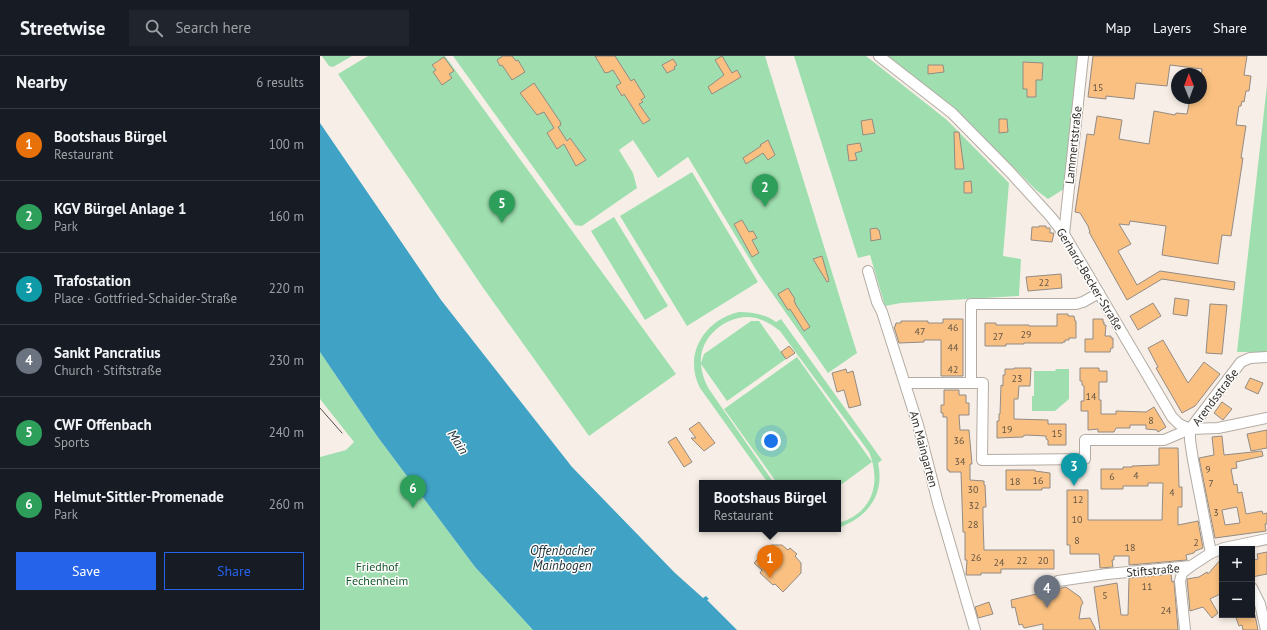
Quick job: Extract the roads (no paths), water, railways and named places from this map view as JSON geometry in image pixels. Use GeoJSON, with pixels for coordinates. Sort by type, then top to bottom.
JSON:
{"type":"FeatureCollection","features":[{"type":"Feature","properties":{"kind":"street","name":"Gerhard-Becker-Straße"},"geometry":{"type":"LineString","coordinates":[[879,56],[952,113],[1051,217],[1064,234],[1172,417],[1179,424],[1190,429]]}},
{"type":"Feature","properties":{"kind":"street","name":"Lammertstraße"},"geometry":{"type":"LineString","coordinates":[[1064,234],[1083,56]]}},
{"type":"Feature","properties":{"kind":"street","name":"Am Maingarten"},"geometry":{"type":"LineString","coordinates":[[868,271],[905,383],[925,450],[949,541],[975,630]]}},
{"type":"Feature","properties":{"kind":"street"},"geometry":{"type":"LineString","coordinates":[[971,383],[971,304],[1076,304],[1083,302],[1099,293]]}},
{"type":"Feature","properties":{"kind":"street","name":"Arendsstraße"},"geometry":{"type":"LineString","coordinates":[[1190,429],[1241,362],[1250,358],[1267,357]]}},
{"type":"Feature","properties":{"kind":"street"},"geometry":{"type":"LineString","coordinates":[[905,383],[983,383],[982,460],[1085,459],[1085,440],[1164,440],[1190,429],[1192,454],[1216,553]]}},
{"type":"Feature","properties":{"kind":"street","name":"Arendsstraße"},"geometry":{"type":"LineString","coordinates":[[1190,429],[1218,428],[1267,418]]}},
{"type":"Feature","properties":{"kind":"street","name":"Stiftstraße"},"geometry":{"type":"LineString","coordinates":[[1058,581],[1107,574],[1191,566],[1234,545],[1267,539]]}},
{"type":"Feature","properties":{"kind":"street"},"geometry":{"type":"LineString","coordinates":[[1185,630],[1180,581],[1182,574],[1191,566]]}},
{"type":"Feature","properties":{"kind":"street"},"geometry":{"type":"LineString","coordinates":[[1255,594],[1260,604],[1266,630]]}},
{"type":"Feature","properties":{"kind":"water","name":"Offenbacher Mainbogen"},"geometry":{"type":"Polygon","coordinates":[[[320,123],[441,300],[572,467],[675,573],[703,598],[706,596],[709,599],[707,600],[737,630],[533,630],[475,567],[377,436],[320,352],[320,123]]]}},
{"type":"Feature","properties":{"kind":"tram line"},"geometry":{"type":"LineString","coordinates":[[320,408],[342,433]]}},
{"type":"Feature","properties":{"kind":"place","name":"KGV Bürgel Anlage 1"},"geometry":{"type":"Point","coordinates":[765,207]}},
{"type":"Feature","properties":{"kind":"place","name":"CWF Offenbach"},"geometry":{"type":"Point","coordinates":[502,223]}},
{"type":"Feature","properties":{"kind":"place","name":"Trafostation"},"geometry":{"type":"Point","coordinates":[1074,486]}},
{"type":"Feature","properties":{"kind":"place","name":"Helmut-Sittler-Promenade"},"geometry":{"type":"Point","coordinates":[413,508]}},
{"type":"Feature","properties":{"kind":"place","name":"Bootshaus Bürgel"},"geometry":{"type":"Point","coordinates":[770,578]}},
{"type":"Feature","properties":{"kind":"place","name":"Sankt Pancratius"},"geometry":{"type":"Point","coordinates":[1047,608]}},
{"type":"Feature","properties":{"kind":"water label","name":"Main"},"geometry":{"type":"Point","coordinates":[458,442]}},
{"type":"Feature","properties":{"kind":"park label","name":"Friedhof Fechenheim"},"geometry":{"type":"Point","coordinates":[377,573]}}]}
